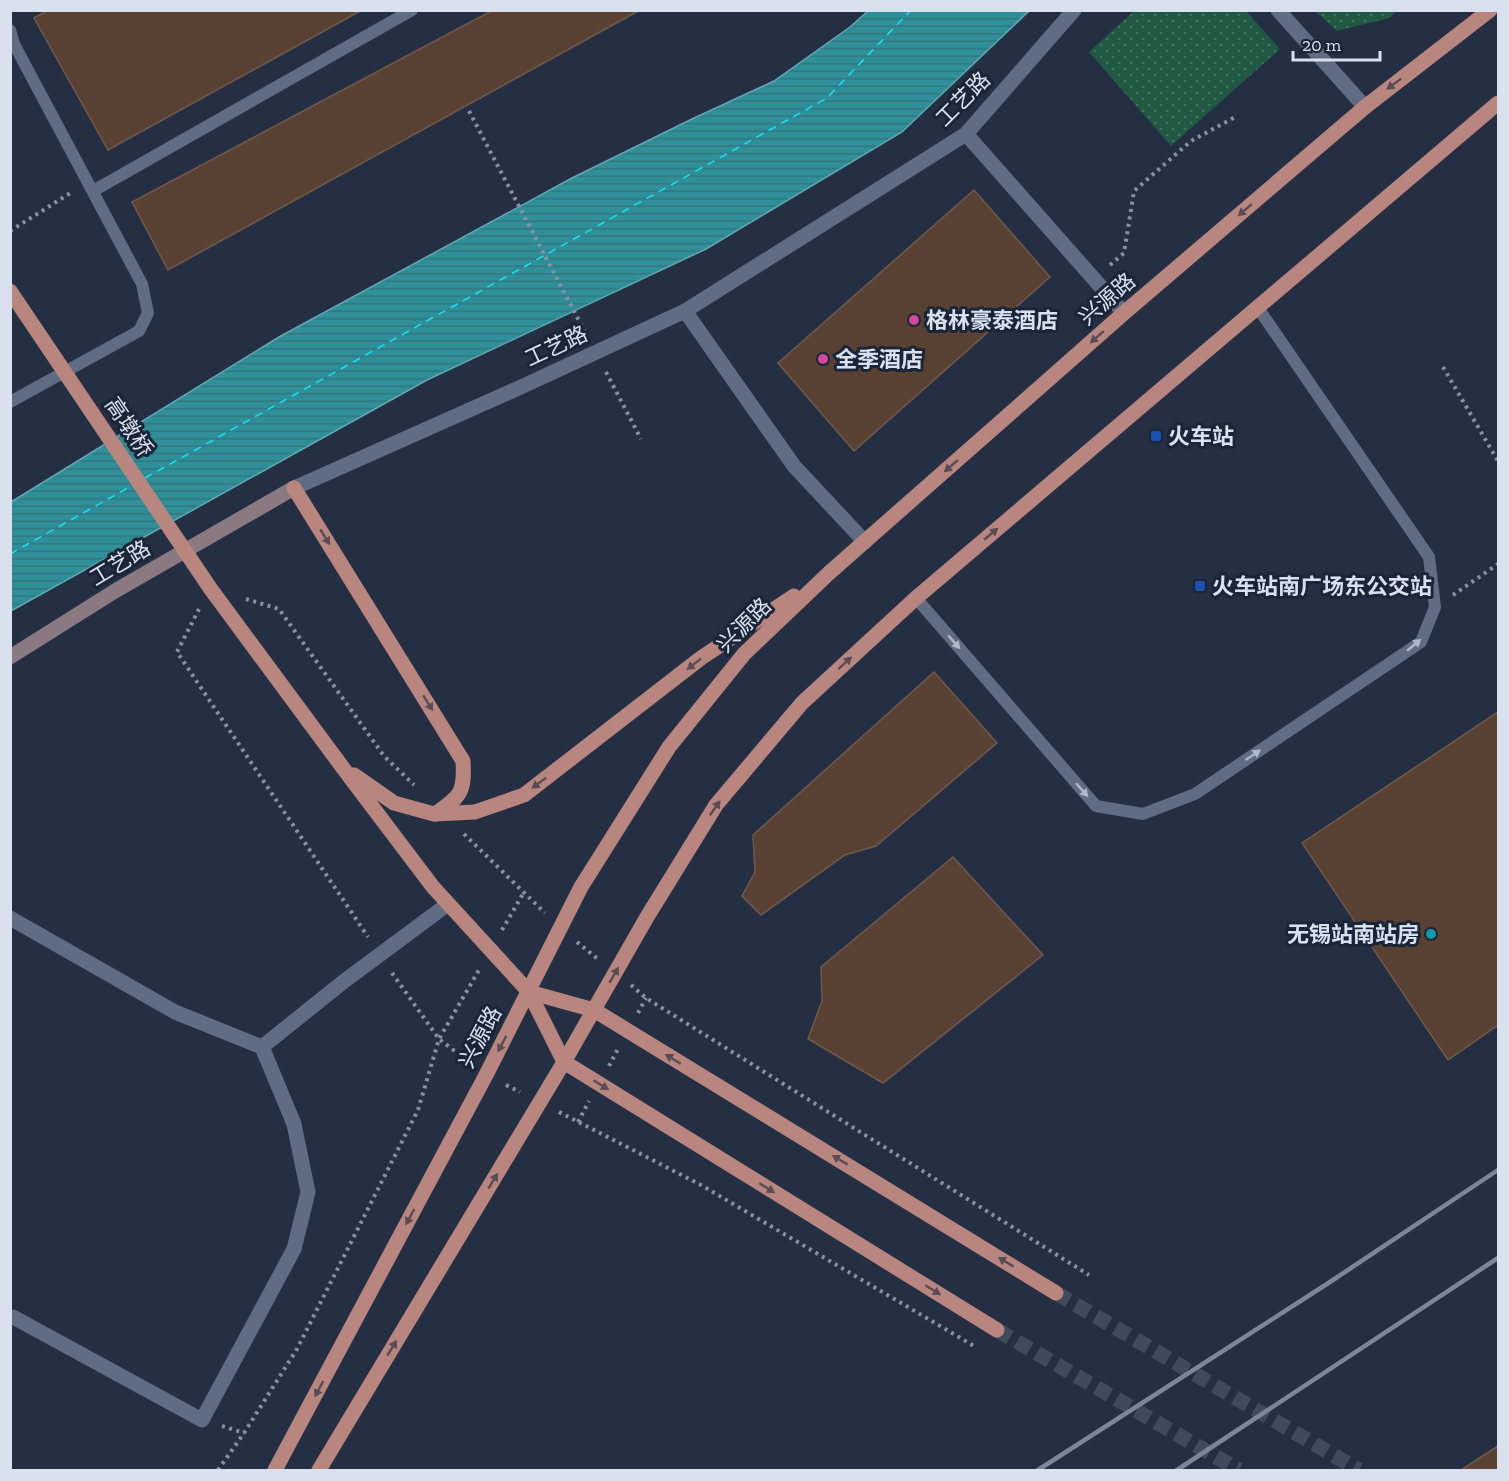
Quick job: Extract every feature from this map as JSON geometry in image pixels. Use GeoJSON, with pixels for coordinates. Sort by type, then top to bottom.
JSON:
{"type":"FeatureCollection","features":[{"type":"Feature","properties":{"kind":"main road","name":"兴源路"},"geometry":{"type":"LineString","coordinates":[[275,1470],[529,992],[581,887],[669,747],[744,654],[830,573],[1124,313],[1365,106],[1490,10]]}},
{"type":"Feature","properties":{"kind":"main road"},"geometry":{"type":"LineString","coordinates":[[319,1470],[564,1062],[647,917],[716,805],[802,703],[916,598],[1498,103]]}},
{"type":"Feature","properties":{"kind":"main road","name":"高墩桥"},"geometry":{"type":"LineString","coordinates":[[10,291],[210,588],[343,768],[433,887],[529,992],[564,1062]]}},
{"type":"Feature","properties":{"kind":"main road"},"geometry":{"type":"LineString","coordinates":[[294,488],[463,761],[464,781],[455,801],[434,814]]}},
{"type":"Feature","properties":{"kind":"main road"},"geometry":{"type":"LineString","coordinates":[[343,768],[394,803],[434,814],[476,812],[524,795],[701,658],[830,573]]}},
{"type":"Feature","properties":{"kind":"main road"},"geometry":{"type":"LineString","coordinates":[[529,992],[594,1010],[1056,1293]]}},
{"type":"Feature","properties":{"kind":"main road"},"geometry":{"type":"LineString","coordinates":[[564,1062],[998,1330]]}},
{"type":"Feature","properties":{"kind":"street","name":"工艺路"},"geometry":{"type":"LineString","coordinates":[[10,657],[115,591],[294,488],[685,311],[966,134],[1074,10]]}},
{"type":"Feature","properties":{"kind":"street"},"geometry":{"type":"LineString","coordinates":[[1278,10],[1365,106]]}},
{"type":"Feature","properties":{"kind":"street"},"geometry":{"type":"LineString","coordinates":[[966,134],[1124,313]]}},
{"type":"Feature","properties":{"kind":"street"},"geometry":{"type":"LineString","coordinates":[[685,311],[794,465],[865,542]]}},
{"type":"Feature","properties":{"kind":"street"},"geometry":{"type":"LineString","coordinates":[[262,1047],[343,982],[448,904]]}},
{"type":"Feature","properties":{"kind":"street"},"geometry":{"type":"LineString","coordinates":[[10,918],[175,1012],[262,1047],[294,1124],[308,1192],[294,1249],[202,1420],[13,1317]]}},
{"type":"Feature","properties":{"kind":"lane"},"geometry":{"type":"LineString","coordinates":[[93,191],[412,10]]}},
{"type":"Feature","properties":{"kind":"lane"},"geometry":{"type":"LineString","coordinates":[[10,30],[14,44],[142,284],[148,313],[139,331],[10,402]]}},
{"type":"Feature","properties":{"kind":"lane"},"geometry":{"type":"LineString","coordinates":[[916,598],[1096,806],[1143,814],[1195,794],[1421,642],[1435,607],[1429,557],[1258,308]]}},
{"type":"Feature","properties":{"kind":"path"},"geometry":{"type":"LineString","coordinates":[[469,111],[591,344]]}},
{"type":"Feature","properties":{"kind":"path"},"geometry":{"type":"LineString","coordinates":[[1094,279],[1124,253],[1134,191],[1191,141],[1237,116]]}},
{"type":"Feature","properties":{"kind":"path"},"geometry":{"type":"LineString","coordinates":[[10,231],[70,192],[93,191]]}},
{"type":"Feature","properties":{"kind":"path"},"geometry":{"type":"LineString","coordinates":[[602,365],[641,438]]}},
{"type":"Feature","properties":{"kind":"path"},"geometry":{"type":"LineString","coordinates":[[1443,367],[1498,461]]}},
{"type":"Feature","properties":{"kind":"path"},"geometry":{"type":"LineString","coordinates":[[1435,607],[1498,564]]}},
{"type":"Feature","properties":{"kind":"path"},"geometry":{"type":"LineString","coordinates":[[578,1122],[646,998]]}},
{"type":"Feature","properties":{"kind":"path"},"geometry":{"type":"LineString","coordinates":[[218,1470],[297,1349],[418,1110],[440,1039]]}},
{"type":"Feature","properties":{"kind":"shaded area"},"geometry":{"type":"Polygon","coordinates":[[[1135,10],[1246,11],[1280,49],[1171,146],[1089,52],[1135,10]]]}},
{"type":"Feature","properties":{"kind":"shaded area"},"geometry":{"type":"Polygon","coordinates":[[[868,11],[1029,11],[902,132],[706,249],[427,380],[11,611],[11,502],[279,337],[572,178],[774,81],[850,27],[868,11]]]}},
{"type":"Feature","properties":{"kind":"shaded area"},"geometry":{"type":"Polygon","coordinates":[[[1315,11],[1397,11],[1389,18],[1337,31],[1315,11]]]}},
{"type":"Feature","properties":{"kind":"building"},"geometry":{"type":"Polygon","coordinates":[[[48,10],[362,10],[108,150],[34,18],[48,10]]]}},
{"type":"Feature","properties":{"kind":"building"},"geometry":{"type":"Polygon","coordinates":[[[493,10],[640,10],[168,270],[132,202],[493,10]]]}},
{"type":"Feature","properties":{"kind":"building","name":"格林豪泰酒店"},"geometry":{"type":"Polygon","coordinates":[[[974,190],[1050,277],[854,451],[778,363],[974,190]]]}},
{"type":"Feature","properties":{"kind":"building"},"geometry":{"type":"Polygon","coordinates":[[[934,672],[997,743],[876,846],[845,855],[761,915],[742,896],[755,872],[753,835],[934,672]]]}},
{"type":"Feature","properties":{"kind":"building","name":"无锡站南站房"},"geometry":{"type":"Polygon","coordinates":[[[1498,712],[1498,1025],[1448,1060],[1302,843],[1498,712]]]}},
{"type":"Feature","properties":{"kind":"building"},"geometry":{"type":"Polygon","coordinates":[[[953,857],[1043,955],[883,1083],[808,1039],[822,1001],[821,967],[953,857]]]}},
{"type":"Feature","properties":{"kind":"building"},"geometry":{"type":"Polygon","coordinates":[[[1498,1446],[1498,1470],[1461,1470],[1498,1446]]]}},
{"type":"Feature","properties":{"kind":"ferry route"},"geometry":{"type":"LineString","coordinates":[[145,478],[827,98],[911,10]]}},
{"type":"Feature","properties":{"kind":"ferry route"},"geometry":{"type":"LineString","coordinates":[[10,554],[133,485]]}},
{"type":"Feature","properties":{"kind":"tunnel"},"geometry":{"type":"LineString","coordinates":[[1056,1293],[1359,1470]]}},
{"type":"Feature","properties":{"kind":"tunnel"},"geometry":{"type":"LineString","coordinates":[[997,1330],[1239,1470]]}},
{"type":"Feature","properties":{"kind":"railway"},"geometry":{"type":"LineString","coordinates":[[1038,1470],[1330,1282],[1498,1170]]}},
{"type":"Feature","properties":{"kind":"railway"},"geometry":{"type":"LineString","coordinates":[[1177,1470],[1498,1258]]}},
{"type":"Feature","properties":{"kind":"place","name":"格林豪泰酒店"},"geometry":{"type":"Point","coordinates":[914,320]}},
{"type":"Feature","properties":{"kind":"place","name":"全季酒店"},"geometry":{"type":"Point","coordinates":[823,359]}},
{"type":"Feature","properties":{"kind":"place","name":"火车站"},"geometry":{"type":"Point","coordinates":[1156,436]}},
{"type":"Feature","properties":{"kind":"place","name":"火车站南广场东公交站"},"geometry":{"type":"Point","coordinates":[1200,586]}},
{"type":"Feature","properties":{"kind":"place","name":"无锡站南站房"},"geometry":{"type":"Point","coordinates":[1431,934]}}]}
